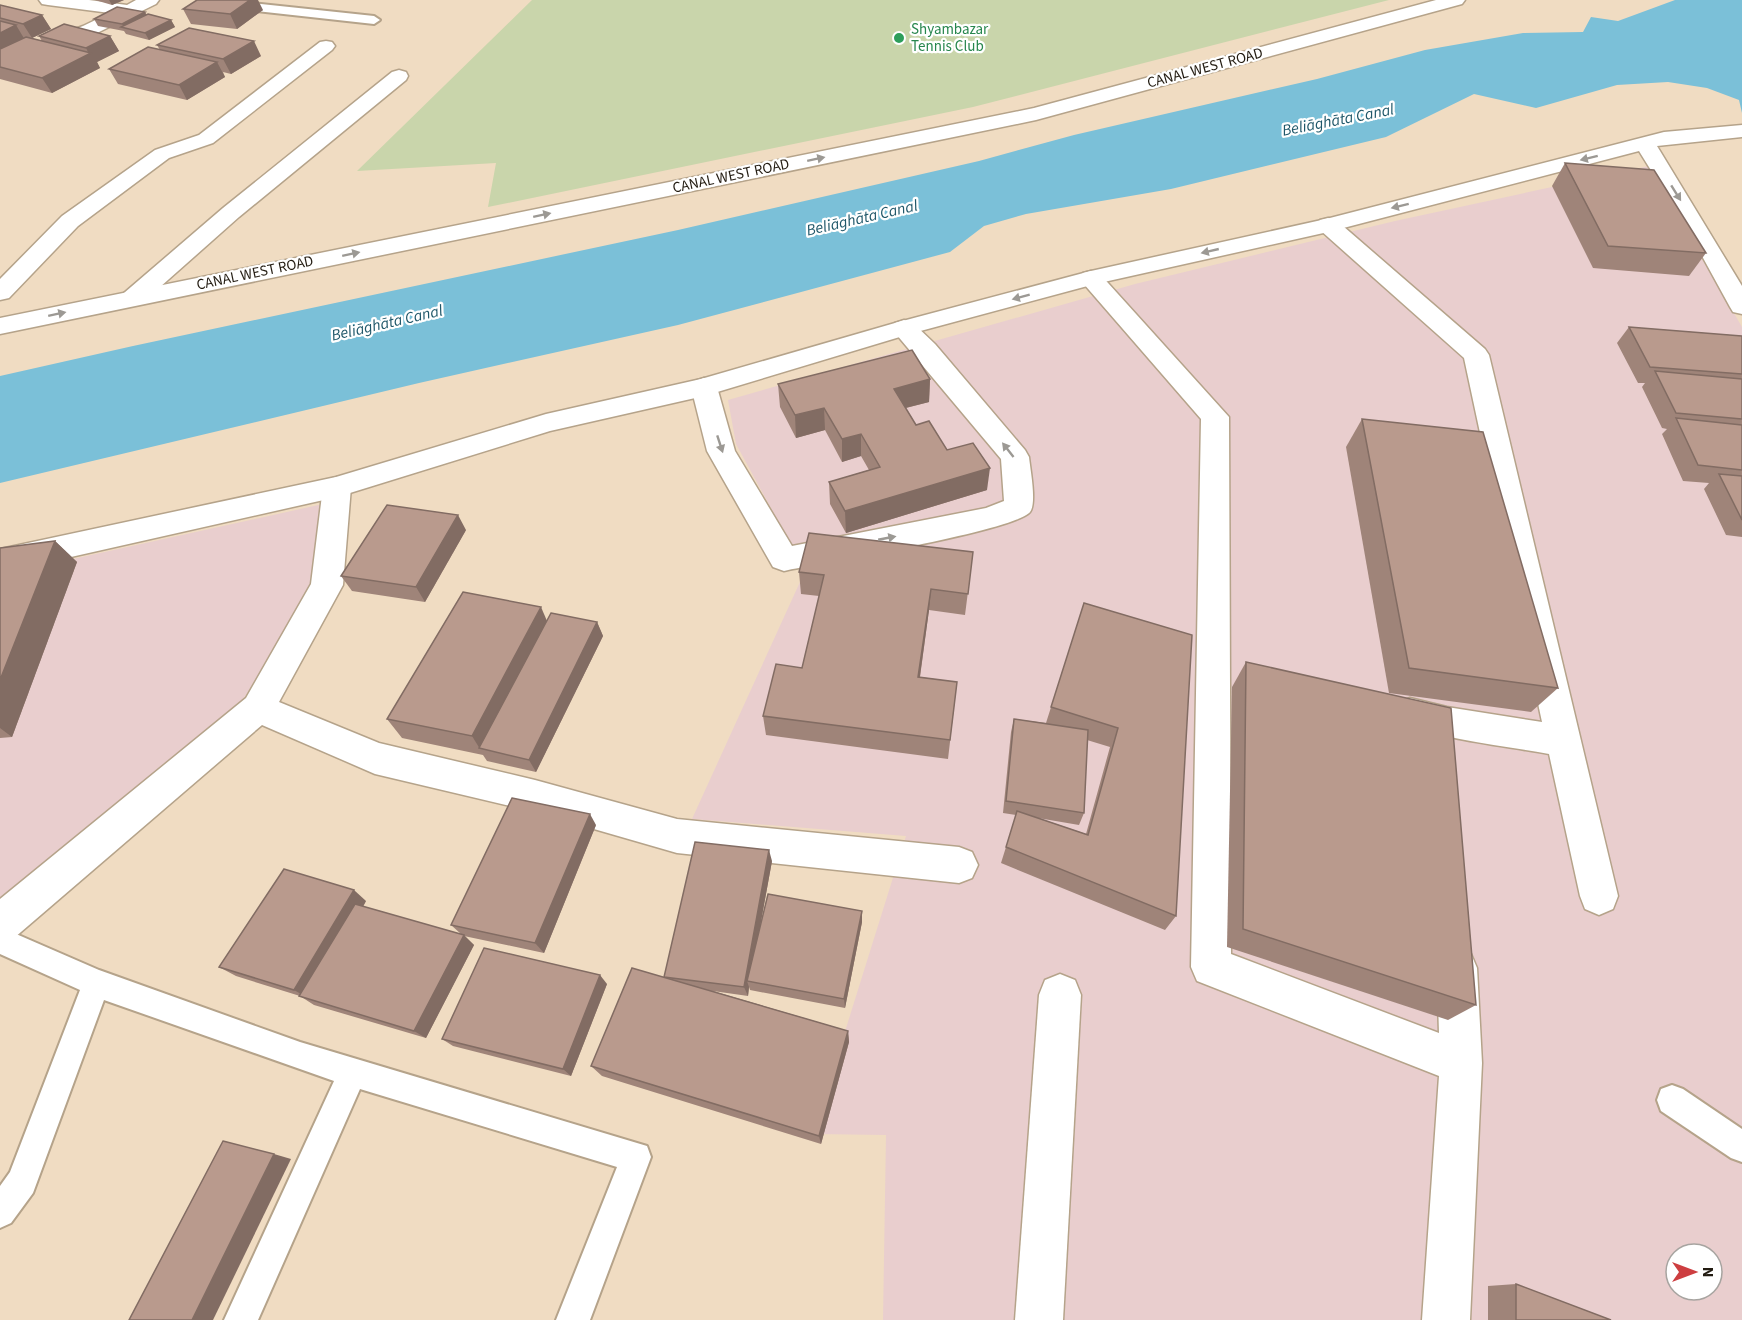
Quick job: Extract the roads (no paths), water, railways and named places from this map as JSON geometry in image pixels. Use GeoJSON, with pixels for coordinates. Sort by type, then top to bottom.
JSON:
{"type":"FeatureCollection","features":[{"type":"Feature","properties":{"kind":"street"},"geometry":{"type":"LineString","coordinates":[[48,0],[128,10]]}},
{"type":"Feature","properties":{"kind":"street"},"geometry":{"type":"LineString","coordinates":[[0,65],[89,30],[150,0]]}},
{"type":"Feature","properties":{"kind":"street","name":"CANAL WEST ROAD"},"geometry":{"type":"LineString","coordinates":[[0,326],[1036,114],[1456,0]]}},
{"type":"Feature","properties":{"kind":"street"},"geometry":{"type":"LineString","coordinates":[[0,293],[70,221],[162,154],[206,139],[326,46]]}},
{"type":"Feature","properties":{"kind":"street"},"geometry":{"type":"LineString","coordinates":[[133,298],[184,251],[292,160],[399,76]]}},
{"type":"Feature","properties":{"kind":"street"},"geometry":{"type":"LineString","coordinates":[[0,561],[337,487],[546,423],[704,387],[904,328],[1091,278],[1328,225],[1655,141],[1742,131]]}},
{"type":"Feature","properties":{"kind":"street"},"geometry":{"type":"LineString","coordinates":[[1655,141],[1696,225],[1742,307]]}},
{"type":"Feature","properties":{"kind":"street"},"geometry":{"type":"LineString","coordinates":[[1328,225],[1476,355],[1599,896]]}},
{"type":"Feature","properties":{"kind":"street"},"geometry":{"type":"LineString","coordinates":[[1091,278],[1215,417],[1211,967],[1461,1063]]}},
{"type":"Feature","properties":{"kind":"street"},"geometry":{"type":"LineString","coordinates":[[704,387],[721,451],[784,559],[992,518],[1018,506],[1015,457],[926,350],[904,328]]}},
{"type":"Feature","properties":{"kind":"street"},"geometry":{"type":"LineString","coordinates":[[0,924],[258,708],[327,585],[337,487]]}},
{"type":"Feature","properties":{"kind":"street"},"geometry":{"type":"LineString","coordinates":[[1214,662],[1247,670]]}},
{"type":"Feature","properties":{"kind":"street"},"geometry":{"type":"LineString","coordinates":[[1380,705],[1448,740],[1564,741]]}},
{"type":"Feature","properties":{"kind":"street"},"geometry":{"type":"LineString","coordinates":[[258,708],[375,758],[536,796],[677,836],[958,865]]}},
{"type":"Feature","properties":{"kind":"street"},"geometry":{"type":"LineString","coordinates":[[1446,1320],[1461,1063],[1456,934]]}},
{"type":"Feature","properties":{"kind":"street"},"geometry":{"type":"LineString","coordinates":[[1039,1320],[1060,996]]}},
{"type":"Feature","properties":{"kind":"lane"},"geometry":{"type":"LineString","coordinates":[[230,0],[238,5],[374,20]]}},
{"type":"Feature","properties":{"kind":"lane"},"geometry":{"type":"LineString","coordinates":[[0,940],[96,984],[300,1056],[636,1158],[573,1320]]}},
{"type":"Feature","properties":{"kind":"lane"},"geometry":{"type":"LineString","coordinates":[[0,1212],[22,1182],[96,984]]}},
{"type":"Feature","properties":{"kind":"lane"},"geometry":{"type":"LineString","coordinates":[[241,1320],[353,1071]]}},
{"type":"Feature","properties":{"kind":"lane"},"geometry":{"type":"LineString","coordinates":[[1672,1100],[1742,1148]]}},
{"type":"Feature","properties":{"kind":"water","name":"Beliāghāta Canal"},"geometry":{"type":"Polygon","coordinates":[[[1675,0],[1742,0],[1742,113],[1739,100],[1707,88],[1668,82],[1617,85],[1536,108],[1474,94],[1386,137],[1171,189],[1026,214],[984,226],[950,252],[678,325],[419,383],[0,483],[0,376],[678,230],[979,161],[1074,135],[1317,79],[1425,50],[1523,33],[1583,32],[1591,17],[1618,21],[1675,0]]]}},
{"type":"Feature","properties":{"kind":"place","name":"Shyambazar Tennis Club"},"geometry":{"type":"Point","coordinates":[899,38]}}]}
